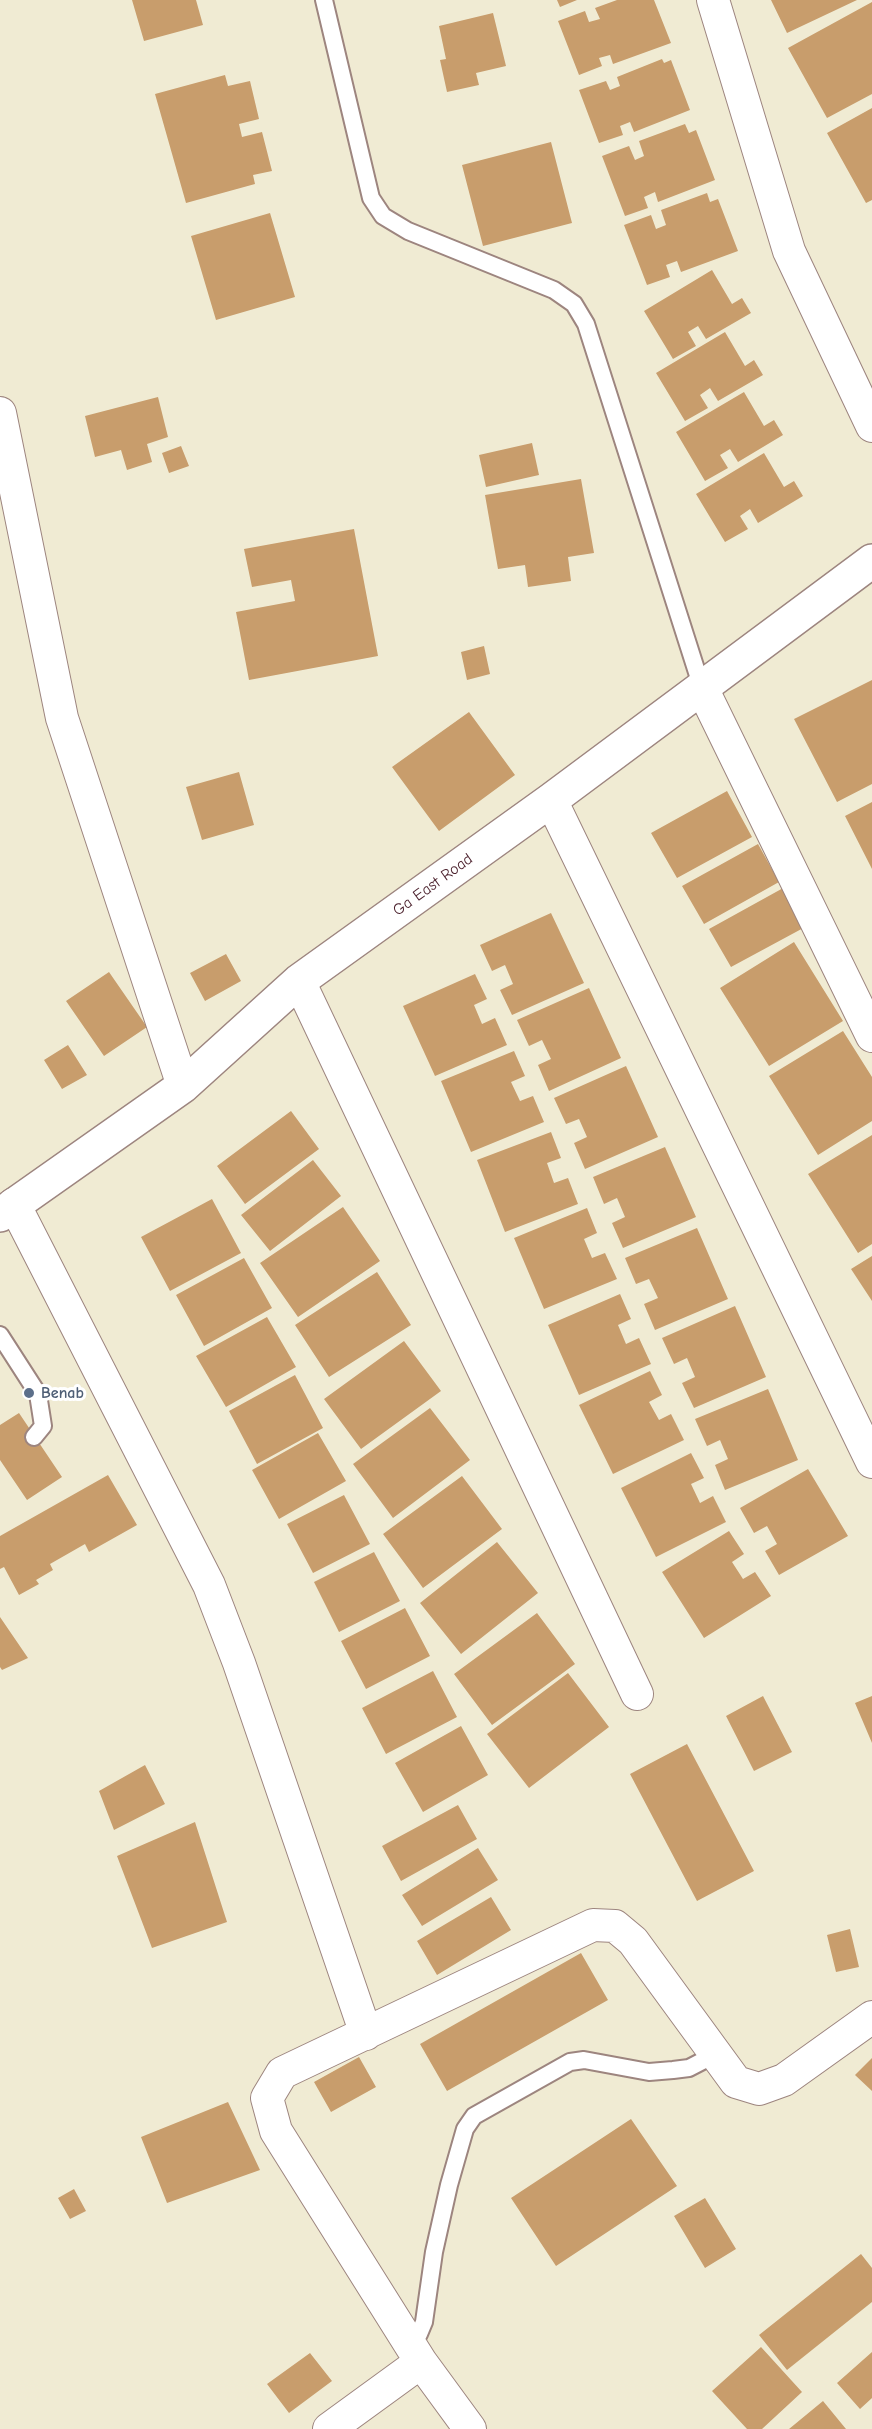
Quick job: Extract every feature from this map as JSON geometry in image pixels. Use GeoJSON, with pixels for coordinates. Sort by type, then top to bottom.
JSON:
{"type":"FeatureCollection","features":[{"type":"Feature","properties":{"kind":"street"},"geometry":{"type":"LineString","coordinates":[[713,0],[789,251],[872,426]]}},
{"type":"Feature","properties":{"kind":"street"},"geometry":{"type":"LineString","coordinates":[[2,428],[62,718],[183,1086]]}},
{"type":"Feature","properties":{"kind":"street","name":"Ga East Road"},"geometry":{"type":"LineString","coordinates":[[7,1210],[183,1086],[299,981],[551,800],[872,561]]}},
{"type":"Feature","properties":{"kind":"street"},"geometry":{"type":"LineString","coordinates":[[702,688],[872,1036]]}},
{"type":"Feature","properties":{"kind":"street"},"geometry":{"type":"LineString","coordinates":[[551,800],[872,1462]]}},
{"type":"Feature","properties":{"kind":"street"},"geometry":{"type":"LineString","coordinates":[[299,981],[637,1694]]}},
{"type":"Feature","properties":{"kind":"street"},"geometry":{"type":"LineString","coordinates":[[7,1210],[209,1585],[239,1663],[366,2034]]}},
{"type":"Feature","properties":{"kind":"street"},"geometry":{"type":"LineString","coordinates":[[470,2429],[416,2354],[276,2131],[267,2098],[282,2073],[593,1925],[615,1926],[633,1941],[736,2082],[759,2089],[784,2080],[872,2017]]}},
{"type":"Feature","properties":{"kind":"street"},"geometry":{"type":"LineString","coordinates":[[328,2429],[416,2354]]}},
{"type":"Feature","properties":{"kind":"lane"},"geometry":{"type":"LineString","coordinates":[[324,0],[371,198],[383,216],[408,231],[554,290],[574,304],[586,324],[702,688]]}},
{"type":"Feature","properties":{"kind":"lane"},"geometry":{"type":"LineString","coordinates":[[0,1335],[38,1394],[43,1426],[34,1437]]}},
{"type":"Feature","properties":{"kind":"lane"},"geometry":{"type":"LineString","coordinates":[[416,2354],[424,2322],[434,2252],[449,2185],[465,2129],[474,2116],[570,2062],[584,2060],[649,2072],[689,2068],[716,2054]]}},
{"type":"Feature","properties":{"kind":"building"},"geometry":{"type":"Polygon","coordinates":[[[132,0],[196,0],[203,25],[144,41],[132,0]]]}},
{"type":"Feature","properties":{"kind":"building"},"geometry":{"type":"Polygon","coordinates":[[[557,0],[577,0],[560,7],[557,0]]]}},
{"type":"Feature","properties":{"kind":"building"},"geometry":{"type":"Polygon","coordinates":[[[617,0],[654,0],[671,43],[613,64],[610,55],[599,58],[602,66],[579,75],[558,21],[585,11],[589,22],[600,19],[595,8],[617,0]]]}},
{"type":"Feature","properties":{"kind":"building"},"geometry":{"type":"Polygon","coordinates":[[[771,0],[857,0],[787,33],[771,0]]]}},
{"type":"Feature","properties":{"kind":"building"},"geometry":{"type":"Polygon","coordinates":[[[872,2],[872,94],[827,118],[788,48],[872,2]]]}},
{"type":"Feature","properties":{"kind":"building"},"geometry":{"type":"Polygon","coordinates":[[[493,13],[506,66],[476,73],[479,85],[447,92],[440,60],[446,59],[439,26],[493,13]]]}},
{"type":"Feature","properties":{"kind":"building"},"geometry":{"type":"Polygon","coordinates":[[[662,59],[664,63],[671,60],[690,110],[634,132],[630,122],[620,126],[623,135],[599,143],[579,90],[606,81],[610,90],[620,86],[617,77],[662,59]]]}},
{"type":"Feature","properties":{"kind":"building"},"geometry":{"type":"Polygon","coordinates":[[[225,75],[228,86],[250,81],[259,119],[239,124],[242,137],[262,132],[272,171],[253,175],[255,184],[186,203],[155,94],[225,75]]]}},
{"type":"Feature","properties":{"kind":"building"},"geometry":{"type":"Polygon","coordinates":[[[872,108],[872,200],[866,203],[827,133],[872,108]]]}},
{"type":"Feature","properties":{"kind":"building"},"geometry":{"type":"Polygon","coordinates":[[[685,124],[689,133],[696,130],[715,180],[658,202],[655,192],[644,197],[648,208],[625,216],[602,156],[629,146],[635,160],[644,156],[639,141],[685,124]]]}},
{"type":"Feature","properties":{"kind":"building"},"geometry":{"type":"Polygon","coordinates":[[[551,142],[572,223],[483,246],[462,165],[551,142]]]}},
{"type":"Feature","properties":{"kind":"building"},"geometry":{"type":"Polygon","coordinates":[[[707,193],[710,202],[718,199],[738,251],[681,272],[677,261],[666,265],[670,277],[647,285],[624,225],[651,215],[656,229],[666,225],[661,210],[707,193]]]}},
{"type":"Feature","properties":{"kind":"building"},"geometry":{"type":"Polygon","coordinates":[[[270,213],[295,297],[216,320],[191,236],[270,213]]]}},
{"type":"Feature","properties":{"kind":"building"},"geometry":{"type":"Polygon","coordinates":[[[712,270],[732,304],[742,298],[751,313],[706,339],[698,326],[688,332],[696,346],[673,359],[644,311],[712,270]]]}},
{"type":"Feature","properties":{"kind":"building"},"geometry":{"type":"Polygon","coordinates":[[[725,332],[745,366],[754,360],[763,375],[718,401],[710,388],[700,395],[708,408],[685,421],[656,373],[725,332]]]}},
{"type":"Feature","properties":{"kind":"building"},"geometry":{"type":"Polygon","coordinates":[[[744,392],[764,426],[774,420],[783,435],[738,462],[730,449],[720,455],[728,468],[705,481],[676,432],[744,392]]]}},
{"type":"Feature","properties":{"kind":"building"},"geometry":{"type":"Polygon","coordinates":[[[158,397],[168,437],[147,444],[152,462],[127,470],[121,450],[95,457],[85,416],[158,397]]]}},
{"type":"Feature","properties":{"kind":"building"},"geometry":{"type":"Polygon","coordinates":[[[532,443],[539,475],[486,487],[479,455],[532,443]]]}},
{"type":"Feature","properties":{"kind":"building"},"geometry":{"type":"Polygon","coordinates":[[[181,446],[189,466],[169,473],[162,453],[181,446]]]}},
{"type":"Feature","properties":{"kind":"building"},"geometry":{"type":"Polygon","coordinates":[[[764,453],[784,487],[794,481],[803,496],[758,523],[750,509],[740,516],[748,529],[725,542],[696,494],[764,453]]]}},
{"type":"Feature","properties":{"kind":"building"},"geometry":{"type":"Polygon","coordinates":[[[581,479],[594,553],[568,557],[571,581],[528,587],[525,565],[498,569],[485,495],[581,479]]]}},
{"type":"Feature","properties":{"kind":"building"},"geometry":{"type":"Polygon","coordinates":[[[354,529],[378,656],[249,680],[236,612],[295,601],[291,580],[252,587],[244,549],[354,529]]]}},
{"type":"Feature","properties":{"kind":"building"},"geometry":{"type":"Polygon","coordinates":[[[484,646],[490,674],[467,680],[461,652],[484,646]]]}},
{"type":"Feature","properties":{"kind":"building"},"geometry":{"type":"Polygon","coordinates":[[[872,680],[872,784],[837,802],[794,719],[872,680]]]}},
{"type":"Feature","properties":{"kind":"building"},"geometry":{"type":"Polygon","coordinates":[[[469,712],[515,775],[439,831],[392,767],[469,712]]]}},
{"type":"Feature","properties":{"kind":"building"},"geometry":{"type":"Polygon","coordinates":[[[239,772],[254,825],[202,840],[186,787],[239,772]]]}},
{"type":"Feature","properties":{"kind":"building"},"geometry":{"type":"Polygon","coordinates":[[[727,791],[752,837],[677,878],[651,833],[727,791]]]}},
{"type":"Feature","properties":{"kind":"building"},"geometry":{"type":"Polygon","coordinates":[[[872,802],[872,869],[845,816],[872,802]]]}},
{"type":"Feature","properties":{"kind":"building"},"geometry":{"type":"Polygon","coordinates":[[[758,844],[779,882],[704,924],[682,886],[758,844]]]}},
{"type":"Feature","properties":{"kind":"building"},"geometry":{"type":"Polygon","coordinates":[[[785,887],[807,926],[731,967],[709,929],[785,887]]]}},
{"type":"Feature","properties":{"kind":"building"},"geometry":{"type":"Polygon","coordinates":[[[551,913],[584,983],[512,1015],[500,990],[513,984],[505,965],[492,971],[480,945],[551,913]]]}},
{"type":"Feature","properties":{"kind":"building"},"geometry":{"type":"Polygon","coordinates":[[[794,942],[843,1021],[769,1066],[720,988],[794,942]]]}},
{"type":"Feature","properties":{"kind":"building"},"geometry":{"type":"Polygon","coordinates":[[[226,954],[241,981],[205,1001],[190,973],[226,954]]]}},
{"type":"Feature","properties":{"kind":"building"},"geometry":{"type":"Polygon","coordinates":[[[109,972],[147,1027],[104,1056],[66,1001],[109,972]]]}},
{"type":"Feature","properties":{"kind":"building"},"geometry":{"type":"Polygon","coordinates":[[[475,974],[487,999],[474,1005],[482,1024],[495,1018],[507,1045],[435,1076],[403,1006],[475,974]]]}},
{"type":"Feature","properties":{"kind":"building"},"geometry":{"type":"Polygon","coordinates":[[[589,988],[621,1058],[549,1091],[538,1065],[551,1059],[542,1040],[529,1046],[517,1020],[589,988]]]}},
{"type":"Feature","properties":{"kind":"building"},"geometry":{"type":"Polygon","coordinates":[[[843,1031],[872,1077],[872,1121],[818,1155],[769,1076],[843,1031]]]}},
{"type":"Feature","properties":{"kind":"building"},"geometry":{"type":"Polygon","coordinates":[[[68,1045],[87,1075],[62,1089],[44,1060],[68,1045]]]}},
{"type":"Feature","properties":{"kind":"building"},"geometry":{"type":"Polygon","coordinates":[[[514,1051],[525,1076],[511,1082],[520,1101],[533,1096],[544,1122],[471,1152],[441,1081],[514,1051]]]}},
{"type":"Feature","properties":{"kind":"building"},"geometry":{"type":"Polygon","coordinates":[[[626,1066],[658,1137],[585,1169],[574,1143],[587,1137],[579,1119],[566,1124],[554,1098],[626,1066]]]}},
{"type":"Feature","properties":{"kind":"building"},"geometry":{"type":"Polygon","coordinates":[[[291,1111],[319,1149],[245,1204],[217,1166],[291,1111]]]}},
{"type":"Feature","properties":{"kind":"building"},"geometry":{"type":"Polygon","coordinates":[[[551,1132],[561,1158],[547,1163],[554,1183],[568,1178],[578,1204],[505,1232],[477,1160],[551,1132]]]}},
{"type":"Feature","properties":{"kind":"building"},"geometry":{"type":"Polygon","coordinates":[[[872,1135],[872,1244],[858,1253],[808,1174],[872,1135]]]}},
{"type":"Feature","properties":{"kind":"building"},"geometry":{"type":"Polygon","coordinates":[[[665,1147],[696,1217],[623,1248],[612,1223],[625,1217],[617,1198],[604,1204],[593,1177],[665,1147]]]}},
{"type":"Feature","properties":{"kind":"building"},"geometry":{"type":"Polygon","coordinates":[[[313,1160],[341,1196],[270,1251],[241,1215],[313,1160]]]}},
{"type":"Feature","properties":{"kind":"building"},"geometry":{"type":"Polygon","coordinates":[[[212,1199],[241,1253],[170,1291],[141,1237],[212,1199]]]}},
{"type":"Feature","properties":{"kind":"building"},"geometry":{"type":"Polygon","coordinates":[[[343,1207],[380,1261],[298,1317],[260,1263],[343,1207]]]}},
{"type":"Feature","properties":{"kind":"building"},"geometry":{"type":"Polygon","coordinates":[[[587,1208],[597,1233],[584,1239],[592,1258],[605,1253],[617,1279],[544,1309],[514,1238],[587,1208]]]}},
{"type":"Feature","properties":{"kind":"building"},"geometry":{"type":"Polygon","coordinates":[[[697,1228],[728,1299],[655,1330],[644,1304],[658,1298],[649,1279],[636,1284],[625,1258],[697,1228]]]}},
{"type":"Feature","properties":{"kind":"building"},"geometry":{"type":"Polygon","coordinates":[[[872,1256],[872,1301],[851,1269],[872,1256]]]}},
{"type":"Feature","properties":{"kind":"building"},"geometry":{"type":"Polygon","coordinates":[[[244,1258],[272,1308],[204,1346],[176,1295],[244,1258]]]}},
{"type":"Feature","properties":{"kind":"building"},"geometry":{"type":"Polygon","coordinates":[[[377,1272],[411,1325],[329,1377],[295,1325],[377,1272]]]}},
{"type":"Feature","properties":{"kind":"building"},"geometry":{"type":"Polygon","coordinates":[[[620,1294],[631,1319],[618,1325],[626,1344],[639,1338],[651,1364],[579,1395],[548,1325],[620,1294]]]}},
{"type":"Feature","properties":{"kind":"building"},"geometry":{"type":"Polygon","coordinates":[[[735,1306],[766,1377],[694,1408],[682,1383],[695,1377],[687,1358],[674,1364],[662,1338],[735,1306]]]}},
{"type":"Feature","properties":{"kind":"building"},"geometry":{"type":"Polygon","coordinates":[[[267,1317],[296,1367],[226,1407],[196,1356],[267,1317]]]}},
{"type":"Feature","properties":{"kind":"building"},"geometry":{"type":"Polygon","coordinates":[[[404,1341],[441,1391],[361,1449],[324,1399],[404,1341]]]}},
{"type":"Feature","properties":{"kind":"building"},"geometry":{"type":"Polygon","coordinates":[[[650,1371],[662,1395],[649,1402],[659,1420],[671,1414],[684,1440],[613,1474],[579,1405],[650,1371]]]}},
{"type":"Feature","properties":{"kind":"building"},"geometry":{"type":"Polygon","coordinates":[[[295,1375],[323,1428],[257,1464],[229,1411],[295,1375]]]}},
{"type":"Feature","properties":{"kind":"building"},"geometry":{"type":"Polygon","coordinates":[[[768,1389],[798,1460],[725,1490],[715,1465],[728,1459],[720,1440],[707,1446],[695,1419],[768,1389]]]}},
{"type":"Feature","properties":{"kind":"building"},"geometry":{"type":"Polygon","coordinates":[[[430,1408],[470,1460],[393,1518],[353,1464],[430,1408]]]}},
{"type":"Feature","properties":{"kind":"building"},"geometry":{"type":"Polygon","coordinates":[[[19,1413],[62,1477],[27,1500],[0,1460],[0,1425],[19,1413]]]}},
{"type":"Feature","properties":{"kind":"building"},"geometry":{"type":"Polygon","coordinates":[[[318,1433],[346,1481],[279,1519],[252,1470],[318,1433]]]}},
{"type":"Feature","properties":{"kind":"building"},"geometry":{"type":"Polygon","coordinates":[[[691,1453],[704,1478],[691,1484],[700,1503],[713,1496],[726,1522],[656,1557],[621,1488],[691,1453]]]}},
{"type":"Feature","properties":{"kind":"building"},"geometry":{"type":"Polygon","coordinates":[[[808,1469],[848,1536],[779,1575],[765,1551],[777,1544],[767,1526],[754,1533],[740,1508],[808,1469]]]}},
{"type":"Feature","properties":{"kind":"building"},"geometry":{"type":"Polygon","coordinates":[[[108,1475],[137,1525],[89,1552],[85,1544],[50,1564],[53,1570],[36,1580],[39,1584],[19,1595],[4,1567],[0,1569],[0,1536],[108,1475]]]}},
{"type":"Feature","properties":{"kind":"building"},"geometry":{"type":"Polygon","coordinates":[[[462,1476],[502,1529],[423,1588],[383,1534],[462,1476]]]}},
{"type":"Feature","properties":{"kind":"building"},"geometry":{"type":"Polygon","coordinates":[[[344,1495],[370,1544],[313,1573],[287,1524],[344,1495]]]}},
{"type":"Feature","properties":{"kind":"building"},"geometry":{"type":"Polygon","coordinates":[[[729,1531],[744,1554],[732,1562],[743,1579],[755,1572],[771,1596],[704,1638],[662,1572],[729,1531]]]}},
{"type":"Feature","properties":{"kind":"building"},"geometry":{"type":"Polygon","coordinates":[[[497,1542],[538,1593],[461,1654],[420,1603],[497,1542]]]}},
{"type":"Feature","properties":{"kind":"building"},"geometry":{"type":"Polygon","coordinates":[[[374,1552],[400,1601],[339,1632],[314,1582],[374,1552]]]}},
{"type":"Feature","properties":{"kind":"building"},"geometry":{"type":"Polygon","coordinates":[[[405,1608],[430,1656],[366,1689],[341,1641],[405,1608]]]}},
{"type":"Feature","properties":{"kind":"building"},"geometry":{"type":"Polygon","coordinates":[[[537,1613],[575,1664],[492,1725],[454,1674],[537,1613]]]}},
{"type":"Feature","properties":{"kind":"building"},"geometry":{"type":"Polygon","coordinates":[[[0,1617],[28,1658],[2,1670],[0,1667],[0,1617]]]}},
{"type":"Feature","properties":{"kind":"building"},"geometry":{"type":"Polygon","coordinates":[[[433,1671],[457,1717],[386,1754],[362,1708],[433,1671]]]}},
{"type":"Feature","properties":{"kind":"building"},"geometry":{"type":"Polygon","coordinates":[[[568,1673],[609,1727],[529,1788],[487,1734],[568,1673]]]}},
{"type":"Feature","properties":{"kind":"building"},"geometry":{"type":"Polygon","coordinates":[[[763,1696],[792,1752],[754,1771],[726,1716],[763,1696]]]}},
{"type":"Feature","properties":{"kind":"building"},"geometry":{"type":"Polygon","coordinates":[[[872,1696],[872,1743],[855,1703],[872,1696]]]}},
{"type":"Feature","properties":{"kind":"building"},"geometry":{"type":"Polygon","coordinates":[[[461,1726],[488,1775],[423,1812],[395,1763],[461,1726]]]}},
{"type":"Feature","properties":{"kind":"building"},"geometry":{"type":"Polygon","coordinates":[[[687,1744],[754,1871],[697,1901],[630,1774],[687,1744]]]}},
{"type":"Feature","properties":{"kind":"building"},"geometry":{"type":"Polygon","coordinates":[[[145,1765],[165,1804],[114,1830],[99,1791],[145,1765]]]}},
{"type":"Feature","properties":{"kind":"building"},"geometry":{"type":"Polygon","coordinates":[[[458,1805],[477,1839],[401,1881],[382,1846],[458,1805]]]}},
{"type":"Feature","properties":{"kind":"building"},"geometry":{"type":"Polygon","coordinates":[[[195,1822],[227,1922],[152,1948],[117,1856],[195,1822]]]}},
{"type":"Feature","properties":{"kind":"building"},"geometry":{"type":"Polygon","coordinates":[[[478,1848],[498,1880],[422,1926],[402,1895],[478,1848]]]}},
{"type":"Feature","properties":{"kind":"building"},"geometry":{"type":"Polygon","coordinates":[[[491,1897],[511,1930],[437,1975],[417,1941],[491,1897]]]}},
{"type":"Feature","properties":{"kind":"building"},"geometry":{"type":"Polygon","coordinates":[[[850,1929],[859,1967],[836,1972],[827,1935],[850,1929]]]}},
{"type":"Feature","properties":{"kind":"building"},"geometry":{"type":"Polygon","coordinates":[[[581,1953],[608,2000],[447,2091],[420,2044],[581,1953]]]}},
{"type":"Feature","properties":{"kind":"building"},"geometry":{"type":"Polygon","coordinates":[[[359,2057],[376,2087],[331,2112],[314,2082],[359,2057]]]}},
{"type":"Feature","properties":{"kind":"building"},"geometry":{"type":"Polygon","coordinates":[[[872,2058],[872,2091],[855,2075],[872,2058]]]}},
{"type":"Feature","properties":{"kind":"building"},"geometry":{"type":"Polygon","coordinates":[[[228,2102],[260,2170],[167,2203],[141,2137],[228,2102]]]}},
{"type":"Feature","properties":{"kind":"building"},"geometry":{"type":"Polygon","coordinates":[[[631,2119],[677,2186],[556,2266],[511,2198],[631,2119]]]}},
{"type":"Feature","properties":{"kind":"building"},"geometry":{"type":"Polygon","coordinates":[[[74,2189],[86,2211],[70,2219],[58,2198],[74,2189]]]}},
{"type":"Feature","properties":{"kind":"building"},"geometry":{"type":"Polygon","coordinates":[[[705,2198],[736,2249],[705,2268],[674,2216],[705,2198]]]}},
{"type":"Feature","properties":{"kind":"building"},"geometry":{"type":"Polygon","coordinates":[[[861,2254],[872,2268],[872,2302],[787,2370],[759,2335],[861,2254]]]}},
{"type":"Feature","properties":{"kind":"building"},"geometry":{"type":"Polygon","coordinates":[[[761,2347],[802,2392],[762,2429],[747,2429],[712,2391],[761,2347]]]}},
{"type":"Feature","properties":{"kind":"building"},"geometry":{"type":"Polygon","coordinates":[[[872,2352],[872,2398],[860,2409],[837,2383],[872,2352]]]}},
{"type":"Feature","properties":{"kind":"building"},"geometry":{"type":"Polygon","coordinates":[[[310,2353],[332,2381],[289,2413],[267,2384],[310,2353]]]}},
{"type":"Feature","properties":{"kind":"building"},"geometry":{"type":"Polygon","coordinates":[[[823,2401],[846,2429],[789,2429],[823,2401]]]}},
{"type":"Feature","properties":{"kind":"place","name":"Benab"},"geometry":{"type":"Point","coordinates":[29,1393]}}]}
